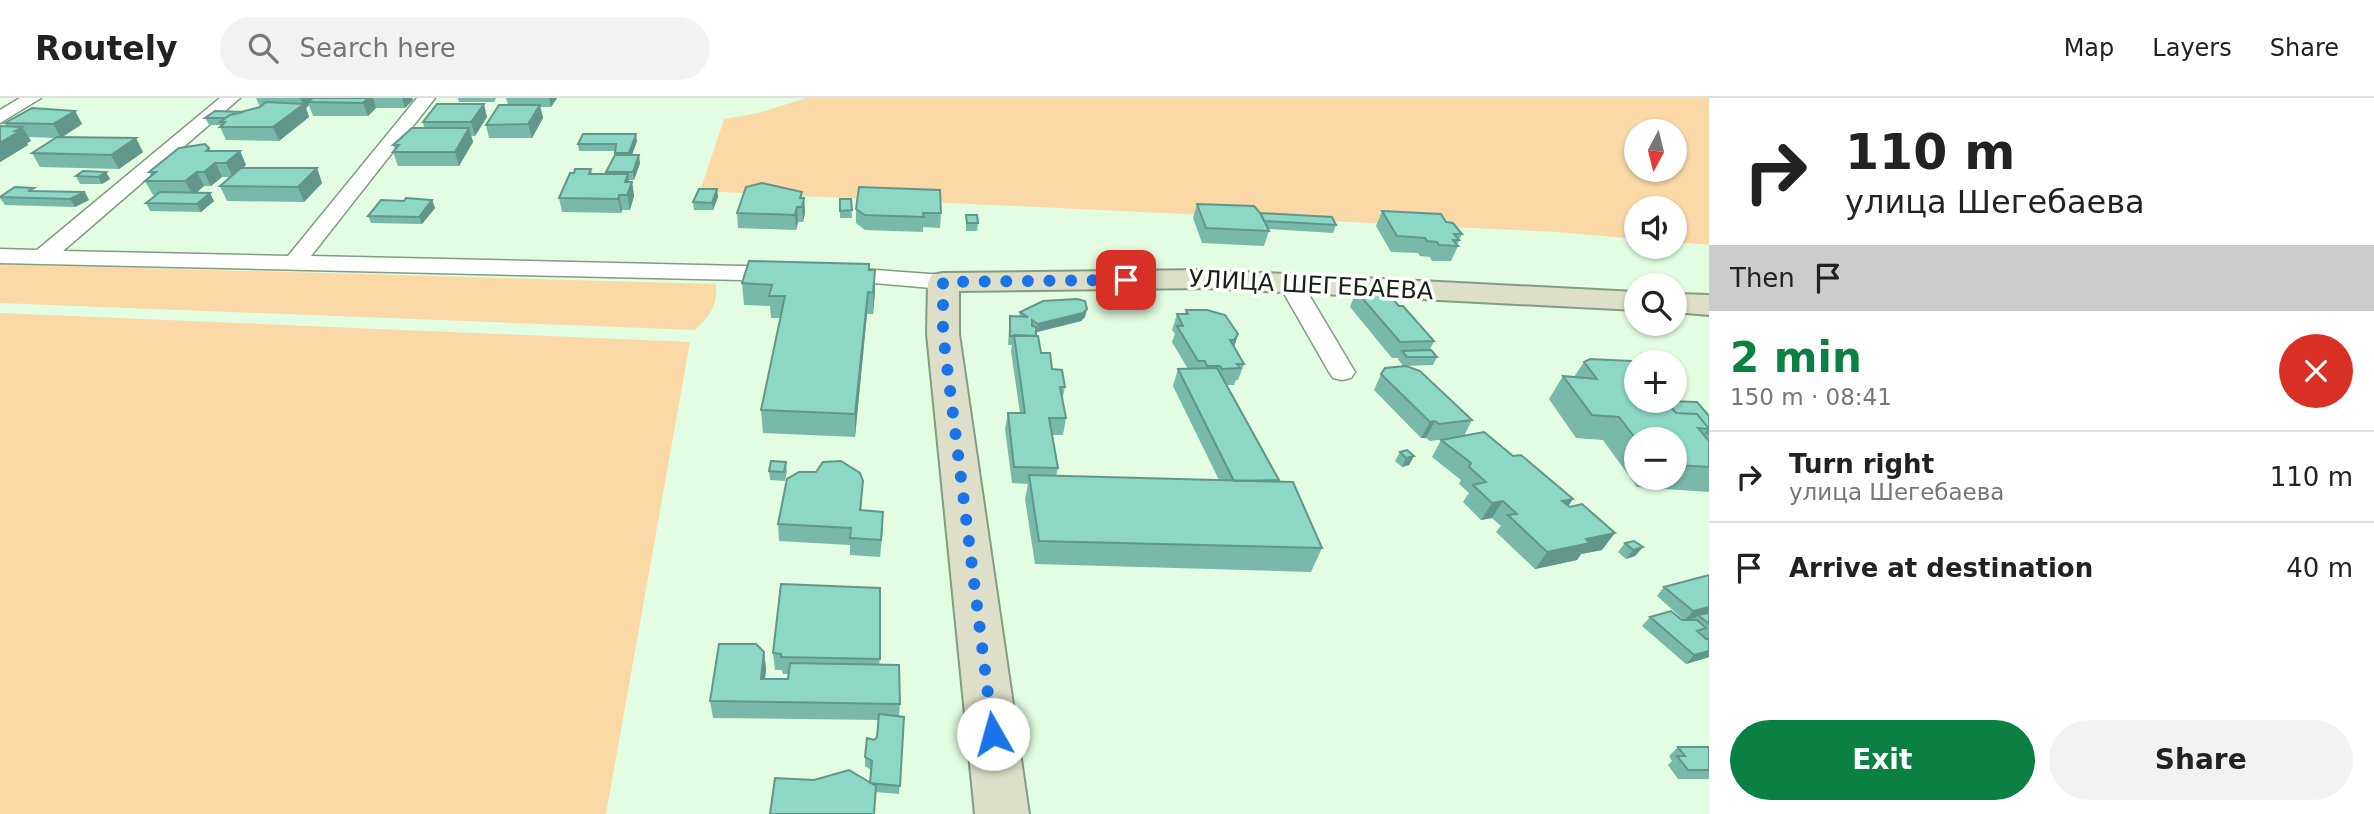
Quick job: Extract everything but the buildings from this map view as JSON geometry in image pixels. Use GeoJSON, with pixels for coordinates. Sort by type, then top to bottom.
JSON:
{"type":"FeatureCollection","features":[{"type":"Feature","properties":{"kind":"main road","name":"УЛИЦА ШЕГЕБАЕВА"},"geometry":{"type":"LineString","coordinates":[[943,282],[1205,279],[1624,300]]}},
{"type":"Feature","properties":{"kind":"main road"},"geometry":{"type":"LineString","coordinates":[[943,282],[943,334],[1002,814]]}},
{"type":"Feature","properties":{"kind":"main road"},"geometry":{"type":"LineString","coordinates":[[1687,304],[1709,305]]}},
{"type":"Feature","properties":{"kind":"street"},"geometry":{"type":"LineString","coordinates":[[0,118],[32,98]]}},
{"type":"Feature","properties":{"kind":"street"},"geometry":{"type":"LineString","coordinates":[[41,258],[231,98]]}},
{"type":"Feature","properties":{"kind":"street"},"geometry":{"type":"LineString","coordinates":[[295,262],[426,98]]}},
{"type":"Feature","properties":{"kind":"street"},"geometry":{"type":"LineString","coordinates":[[0,257],[810,274],[943,282]]}},
{"type":"Feature","properties":{"kind":"street"},"geometry":{"type":"LineString","coordinates":[[1290,283],[1342,372]]}},
{"type":"Feature","properties":{"kind":"shaded area"},"geometry":{"type":"Polygon","coordinates":[[[806,98],[1709,98],[1709,245],[1687,243],[1687,196],[1624,196],[1624,238],[1557,232],[700,191],[724,119],[759,113],[806,98]]]}},
{"type":"Feature","properties":{"kind":"shaded area"},"geometry":{"type":"Polygon","coordinates":[[[0,264],[716,284],[716,298],[712,310],[695,330],[0,303],[0,264]]]}},
{"type":"Feature","properties":{"kind":"shaded area"},"geometry":{"type":"Polygon","coordinates":[[[0,313],[690,342],[606,814],[0,814],[0,313]]]}},
{"type":"Feature","properties":{"kind":"route"},"geometry":{"type":"LineString","coordinates":[[993,734],[943,334],[943,282],[1126,280]]}}]}
